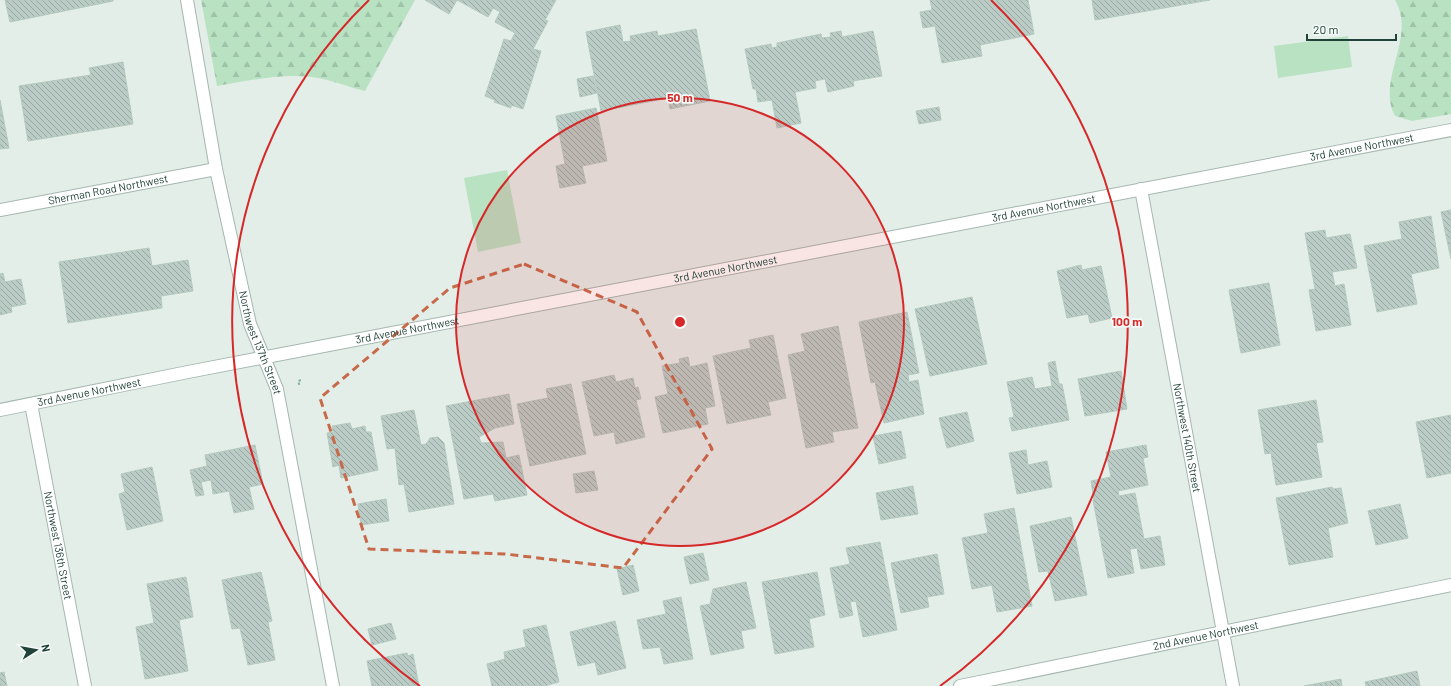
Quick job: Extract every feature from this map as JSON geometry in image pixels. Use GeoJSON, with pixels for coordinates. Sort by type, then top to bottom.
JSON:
{"type":"FeatureCollection","features":[{"type":"Feature","properties":{"kind":"street","name":"Northwest 137th Street"},"geometry":{"type":"LineString","coordinates":[[187,0],[216,169],[250,324],[277,389],[333,686]]}},
{"type":"Feature","properties":{"kind":"street","name":"3rd Avenue Northwest"},"geometry":{"type":"LineString","coordinates":[[0,410],[1451,130]]}},
{"type":"Feature","properties":{"kind":"street","name":"Sherman Road Northwest"},"geometry":{"type":"LineString","coordinates":[[0,210],[216,169]]}},
{"type":"Feature","properties":{"kind":"street","name":"Northwest 140th Street"},"geometry":{"type":"LineString","coordinates":[[1141,189],[1233,686]]}},
{"type":"Feature","properties":{"kind":"street","name":"Northwest 136th Street"},"geometry":{"type":"LineString","coordinates":[[31,404],[85,686]]}},
{"type":"Feature","properties":{"kind":"street","name":"2nd Avenue Northwest"},"geometry":{"type":"LineString","coordinates":[[960,686],[1451,586]]}},
{"type":"Feature","properties":{"kind":"path"},"geometry":{"type":"LineString","coordinates":[[299,379],[301,383]]}},
{"type":"Feature","properties":{"kind":"highlighted area"},"geometry":{"type":"Polygon","coordinates":[[[524,264],[637,312],[712,449],[623,568],[505,554],[369,549],[320,398],[450,288],[524,264]]]}},
{"type":"Feature","properties":{"kind":"green space"},"geometry":{"type":"Polygon","coordinates":[[[201,0],[415,0],[365,91],[325,79],[300,76],[264,78],[217,86],[201,0]]]}},
{"type":"Feature","properties":{"kind":"green space"},"geometry":{"type":"Polygon","coordinates":[[[1395,0],[1451,0],[1451,114],[1412,121],[1395,116],[1390,102],[1390,88],[1402,29],[1401,14],[1395,0]]]}},
{"type":"Feature","properties":{"kind":"green space"},"geometry":{"type":"Polygon","coordinates":[[[1348,36],[1352,67],[1278,78],[1274,46],[1348,36]]]}},
{"type":"Feature","properties":{"kind":"green space"},"geometry":{"type":"Polygon","coordinates":[[[507,170],[521,243],[478,252],[464,178],[507,170]]]}},
{"type":"Feature","properties":{"kind":"building"},"geometry":{"type":"Polygon","coordinates":[[[5,0],[113,0],[113,1],[10,22],[5,0]]]}},
{"type":"Feature","properties":{"kind":"building"},"geometry":{"type":"Polygon","coordinates":[[[425,0],[457,0],[449,14],[425,0]]]}},
{"type":"Feature","properties":{"kind":"building"},"geometry":{"type":"Polygon","coordinates":[[[457,0],[556,0],[545,20],[548,21],[533,49],[541,51],[523,109],[511,105],[511,108],[494,102],[495,100],[485,96],[504,39],[511,41],[515,33],[495,22],[500,12],[493,8],[488,17],[457,0]]]}},
{"type":"Feature","properties":{"kind":"building"},"geometry":{"type":"Polygon","coordinates":[[[930,0],[1028,0],[1034,34],[980,45],[982,56],[942,63],[935,26],[923,28],[920,12],[932,10],[930,0]]]}},
{"type":"Feature","properties":{"kind":"building"},"geometry":{"type":"Polygon","coordinates":[[[1092,0],[1210,0],[1095,20],[1092,0]]]}},
{"type":"Feature","properties":{"kind":"building"},"geometry":{"type":"Polygon","coordinates":[[[620,25],[623,42],[631,41],[630,36],[657,31],[658,36],[696,29],[710,101],[670,109],[668,98],[601,111],[586,32],[620,25]]]}},
{"type":"Feature","properties":{"kind":"building"},"geometry":{"type":"Polygon","coordinates":[[[841,31],[842,37],[873,31],[882,76],[853,81],[854,86],[828,92],[825,79],[815,81],[816,88],[795,92],[801,123],[777,128],[772,100],[758,102],[756,89],[753,89],[745,49],[771,44],[772,48],[777,47],[777,43],[821,34],[822,38],[831,37],[830,33],[841,31]]]}},
{"type":"Feature","properties":{"kind":"building"},"geometry":{"type":"Polygon","coordinates":[[[123,62],[133,124],[28,141],[19,86],[91,75],[89,68],[123,62]]]}},
{"type":"Feature","properties":{"kind":"building"},"geometry":{"type":"Polygon","coordinates":[[[593,76],[597,93],[580,97],[577,79],[593,76]]]}},
{"type":"Feature","properties":{"kind":"building"},"geometry":{"type":"Polygon","coordinates":[[[0,100],[9,148],[0,149],[0,100]]]}},
{"type":"Feature","properties":{"kind":"building"},"geometry":{"type":"Polygon","coordinates":[[[939,107],[941,120],[919,124],[916,111],[939,107]]]}},
{"type":"Feature","properties":{"kind":"building"},"geometry":{"type":"Polygon","coordinates":[[[596,108],[607,161],[582,166],[586,183],[560,188],[556,166],[565,164],[556,116],[596,108]]]}},
{"type":"Feature","properties":{"kind":"building"},"geometry":{"type":"Polygon","coordinates":[[[1451,210],[1451,259],[1441,212],[1451,210]]]}},
{"type":"Feature","properties":{"kind":"building"},"geometry":{"type":"Polygon","coordinates":[[[1431,216],[1439,268],[1411,274],[1417,304],[1377,312],[1364,246],[1402,239],[1399,222],[1431,216]]]}},
{"type":"Feature","properties":{"kind":"building"},"geometry":{"type":"Polygon","coordinates":[[[1325,230],[1326,238],[1350,234],[1357,268],[1332,272],[1335,286],[1344,284],[1351,325],[1316,331],[1309,290],[1315,289],[1305,233],[1325,230]]]}},
{"type":"Feature","properties":{"kind":"building"},"geometry":{"type":"Polygon","coordinates":[[[149,248],[152,266],[188,260],[193,291],[161,296],[162,308],[68,323],[59,262],[149,248]]]}},
{"type":"Feature","properties":{"kind":"building"},"geometry":{"type":"Polygon","coordinates":[[[1081,265],[1082,270],[1101,266],[1112,318],[1090,323],[1088,314],[1067,318],[1057,271],[1081,265]]]}},
{"type":"Feature","properties":{"kind":"building"},"geometry":{"type":"Polygon","coordinates":[[[3,273],[5,282],[21,279],[26,304],[11,307],[12,312],[0,315],[0,274],[3,273]]]}},
{"type":"Feature","properties":{"kind":"building"},"geometry":{"type":"Polygon","coordinates":[[[1269,283],[1280,345],[1241,353],[1229,290],[1269,283]]]}},
{"type":"Feature","properties":{"kind":"building"},"geometry":{"type":"Polygon","coordinates":[[[972,297],[987,364],[930,376],[915,309],[972,297]]]}},
{"type":"Feature","properties":{"kind":"building"},"geometry":{"type":"Polygon","coordinates":[[[907,312],[919,373],[908,375],[909,382],[918,380],[924,414],[884,423],[875,382],[871,383],[859,322],[907,312]]]}},
{"type":"Feature","properties":{"kind":"building"},"geometry":{"type":"Polygon","coordinates":[[[838,326],[858,428],[832,432],[834,442],[806,448],[788,355],[805,351],[801,334],[838,326]]]}},
{"type":"Feature","properties":{"kind":"building"},"geometry":{"type":"Polygon","coordinates":[[[773,335],[786,398],[768,402],[771,415],[727,424],[713,356],[751,348],[749,340],[773,335]]]}},
{"type":"Feature","properties":{"kind":"building"},"geometry":{"type":"Polygon","coordinates":[[[688,357],[690,367],[707,363],[715,406],[705,408],[708,424],[663,433],[655,397],[668,394],[662,366],[680,363],[679,359],[688,357]]]}},
{"type":"Feature","properties":{"kind":"building"},"geometry":{"type":"Polygon","coordinates":[[[1055,361],[1059,384],[1062,384],[1069,420],[1012,431],[1009,418],[1014,417],[1007,382],[1032,377],[1035,389],[1052,386],[1048,363],[1055,361]]]}},
{"type":"Feature","properties":{"kind":"building"},"geometry":{"type":"Polygon","coordinates":[[[1121,371],[1127,409],[1085,416],[1078,379],[1121,371]]]}},
{"type":"Feature","properties":{"kind":"building"},"geometry":{"type":"Polygon","coordinates":[[[614,375],[616,382],[633,378],[635,388],[638,387],[641,399],[636,400],[645,437],[616,444],[614,432],[594,436],[582,382],[614,375]]]}},
{"type":"Feature","properties":{"kind":"building"},"geometry":{"type":"Polygon","coordinates":[[[571,384],[586,454],[530,466],[517,404],[548,398],[546,389],[571,384]]]}},
{"type":"Feature","properties":{"kind":"building"},"geometry":{"type":"Polygon","coordinates":[[[509,394],[514,424],[495,428],[479,437],[481,443],[503,442],[506,458],[519,455],[527,495],[495,501],[493,494],[464,499],[446,406],[509,394]]]}},
{"type":"Feature","properties":{"kind":"building"},"geometry":{"type":"Polygon","coordinates":[[[1316,400],[1323,442],[1316,443],[1322,477],[1276,485],[1271,453],[1265,454],[1258,410],[1316,400]]]}},
{"type":"Feature","properties":{"kind":"building"},"geometry":{"type":"Polygon","coordinates":[[[414,410],[421,445],[426,444],[430,438],[438,437],[444,443],[454,504],[409,512],[404,484],[399,485],[395,448],[387,449],[381,416],[414,410]]]}},
{"type":"Feature","properties":{"kind":"building"},"geometry":{"type":"Polygon","coordinates":[[[967,412],[974,441],[947,448],[939,418],[967,412]]]}},
{"type":"Feature","properties":{"kind":"building"},"geometry":{"type":"Polygon","coordinates":[[[1451,415],[1451,473],[1427,478],[1416,422],[1451,415]]]}},
{"type":"Feature","properties":{"kind":"building"},"geometry":{"type":"Polygon","coordinates":[[[350,423],[352,429],[365,426],[366,432],[371,432],[378,470],[341,478],[339,465],[333,467],[327,433],[333,432],[332,426],[350,423]]]}},
{"type":"Feature","properties":{"kind":"building"},"geometry":{"type":"Polygon","coordinates":[[[901,431],[906,458],[879,464],[873,436],[901,431]]]}},
{"type":"Feature","properties":{"kind":"building"},"geometry":{"type":"Polygon","coordinates":[[[255,445],[263,484],[249,487],[254,509],[234,513],[229,491],[213,494],[211,480],[201,482],[204,495],[196,496],[190,470],[207,466],[205,455],[255,445]]]}},
{"type":"Feature","properties":{"kind":"building"},"geometry":{"type":"Polygon","coordinates":[[[1146,445],[1148,457],[1143,458],[1148,485],[1118,491],[1119,496],[1135,493],[1144,539],[1160,536],[1165,565],[1141,569],[1137,548],[1130,549],[1134,573],[1108,578],[1093,500],[1091,481],[1111,477],[1106,452],[1146,445]]]}},
{"type":"Feature","properties":{"kind":"building"},"geometry":{"type":"Polygon","coordinates":[[[1026,450],[1028,465],[1047,461],[1052,487],[1017,494],[1009,453],[1026,450]]]}},
{"type":"Feature","properties":{"kind":"building"},"geometry":{"type":"Polygon","coordinates":[[[152,467],[163,521],[127,530],[119,494],[125,492],[121,474],[152,467]]]}},
{"type":"Feature","properties":{"kind":"building"},"geometry":{"type":"Polygon","coordinates":[[[594,471],[598,490],[576,493],[573,474],[594,471]]]}},
{"type":"Feature","properties":{"kind":"building"},"geometry":{"type":"Polygon","coordinates":[[[913,486],[918,514],[881,520],[876,493],[913,486]]]}},
{"type":"Feature","properties":{"kind":"building"},"geometry":{"type":"Polygon","coordinates":[[[1332,487],[1333,489],[1341,488],[1348,523],[1328,528],[1333,557],[1289,565],[1276,498],[1332,487]]]}},
{"type":"Feature","properties":{"kind":"building"},"geometry":{"type":"Polygon","coordinates":[[[386,499],[389,521],[361,525],[358,504],[386,499]]]}},
{"type":"Feature","properties":{"kind":"building"},"geometry":{"type":"Polygon","coordinates":[[[1400,504],[1408,538],[1376,545],[1368,511],[1400,504]]]}},
{"type":"Feature","properties":{"kind":"building"},"geometry":{"type":"Polygon","coordinates":[[[1014,508],[1032,606],[997,612],[992,585],[972,589],[962,538],[988,533],[984,514],[1014,508]]]}},
{"type":"Feature","properties":{"kind":"building"},"geometry":{"type":"Polygon","coordinates":[[[1071,517],[1087,595],[1055,601],[1048,571],[1039,572],[1030,526],[1071,517]]]}},
{"type":"Feature","properties":{"kind":"building"},"geometry":{"type":"Polygon","coordinates":[[[880,542],[897,630],[863,637],[856,601],[850,602],[853,615],[840,618],[830,568],[850,564],[846,548],[880,542]]]}},
{"type":"Feature","properties":{"kind":"building"},"geometry":{"type":"Polygon","coordinates":[[[703,553],[709,580],[690,584],[684,557],[703,553]]]}},
{"type":"Feature","properties":{"kind":"building"},"geometry":{"type":"Polygon","coordinates":[[[937,554],[944,594],[927,597],[929,607],[901,613],[891,563],[937,554]]]}},
{"type":"Feature","properties":{"kind":"building"},"geometry":{"type":"Polygon","coordinates":[[[633,565],[639,591],[623,595],[617,569],[633,565]]]}},
{"type":"Feature","properties":{"kind":"building"},"geometry":{"type":"Polygon","coordinates":[[[261,572],[272,621],[268,622],[275,660],[248,665],[240,628],[232,629],[222,580],[261,572]]]}},
{"type":"Feature","properties":{"kind":"building"},"geometry":{"type":"Polygon","coordinates":[[[817,572],[825,615],[809,619],[814,647],[775,654],[762,582],[817,572]]]}},
{"type":"Feature","properties":{"kind":"building"},"geometry":{"type":"Polygon","coordinates":[[[186,577],[193,617],[179,620],[188,671],[145,679],[136,627],[154,623],[147,584],[186,577]]]}},
{"type":"Feature","properties":{"kind":"building"},"geometry":{"type":"Polygon","coordinates":[[[746,582],[756,628],[741,631],[744,648],[711,655],[700,606],[710,604],[713,589],[746,582]]]}},
{"type":"Feature","properties":{"kind":"building"},"geometry":{"type":"Polygon","coordinates":[[[681,597],[693,659],[664,664],[660,647],[643,649],[637,620],[666,614],[663,601],[681,597]]]}},
{"type":"Feature","properties":{"kind":"building"},"geometry":{"type":"Polygon","coordinates":[[[615,621],[626,668],[598,675],[595,662],[578,666],[570,632],[615,621]]]}},
{"type":"Feature","properties":{"kind":"building"},"geometry":{"type":"Polygon","coordinates":[[[391,623],[396,639],[372,645],[368,629],[391,623]]]}},
{"type":"Feature","properties":{"kind":"building"},"geometry":{"type":"Polygon","coordinates":[[[546,625],[559,682],[544,686],[492,686],[487,664],[505,659],[504,652],[526,647],[523,630],[546,625]]]}},
{"type":"Feature","properties":{"kind":"building"},"geometry":{"type":"Polygon","coordinates":[[[407,653],[408,656],[413,654],[419,686],[372,686],[367,661],[407,653]]]}},
{"type":"Feature","properties":{"kind":"building"},"geometry":{"type":"Polygon","coordinates":[[[1417,671],[1420,686],[1366,686],[1365,682],[1417,671]]]}},
{"type":"Feature","properties":{"kind":"building"},"geometry":{"type":"Polygon","coordinates":[[[4,672],[7,686],[0,686],[0,673],[4,672]]]}},
{"type":"Feature","properties":{"kind":"building"},"geometry":{"type":"Polygon","coordinates":[[[1341,679],[1342,686],[1304,686],[1341,679]]]}}]}
